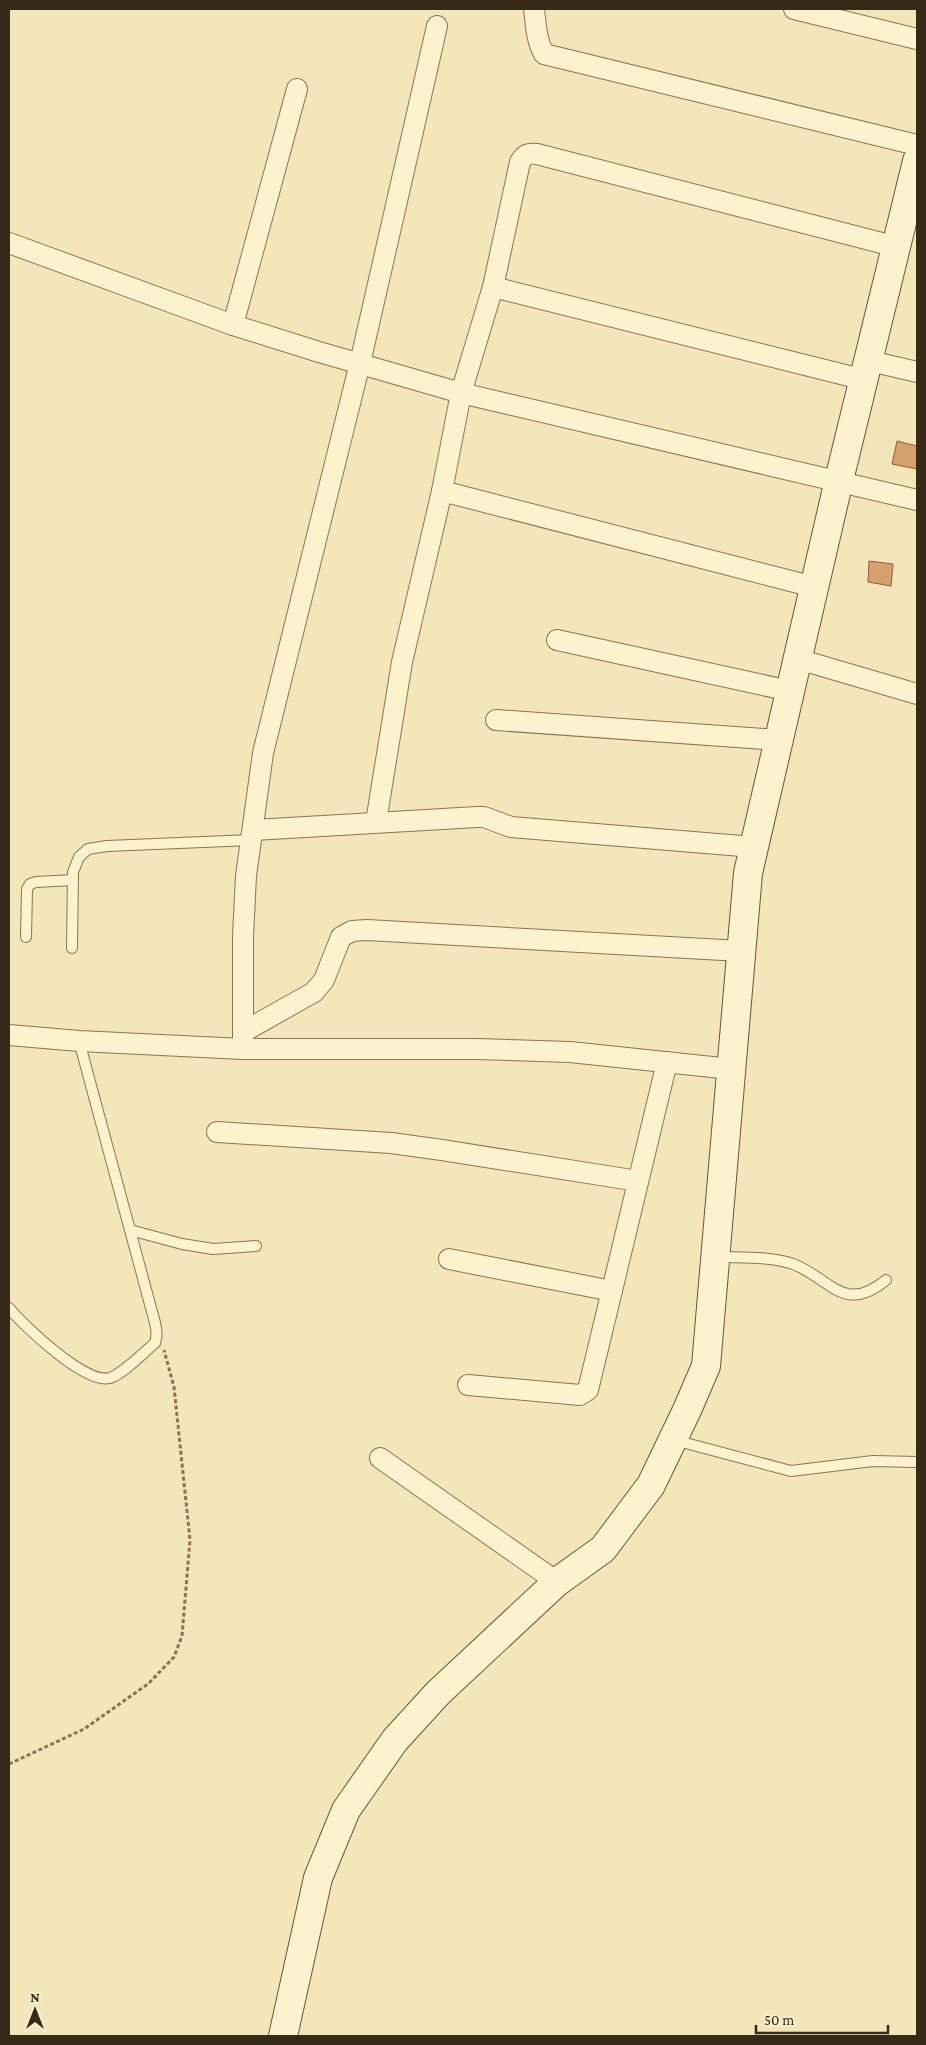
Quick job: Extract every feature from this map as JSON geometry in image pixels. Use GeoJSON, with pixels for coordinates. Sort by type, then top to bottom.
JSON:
{"type":"FeatureCollection","features":[{"type":"Feature","properties":{"kind":"main road"},"geometry":{"type":"LineString","coordinates":[[282,2036],[318,1878],[346,1810],[395,1740],[438,1693],[557,1582],[602,1549],[651,1484],[706,1366],[748,873],[839,480],[916,173]]}},
{"type":"Feature","properties":{"kind":"street"},"geometry":{"type":"LineString","coordinates":[[534,9],[540,46],[544,54],[917,145]]}},
{"type":"Feature","properties":{"kind":"street"},"geometry":{"type":"LineString","coordinates":[[794,9],[917,39]]}},
{"type":"Feature","properties":{"kind":"street"},"geometry":{"type":"LineString","coordinates":[[243,1041],[243,936],[246,876],[263,753],[360,363],[437,26]]}},
{"type":"Feature","properties":{"kind":"street"},"geometry":{"type":"LineString","coordinates":[[234,325],[297,88]]}},
{"type":"Feature","properties":{"kind":"street"},"geometry":{"type":"LineString","coordinates":[[376,822],[402,662],[442,491],[461,393],[493,287],[520,162],[529,153],[547,156],[897,246]]}},
{"type":"Feature","properties":{"kind":"street"},"geometry":{"type":"LineString","coordinates":[[9,243],[234,325],[461,393],[839,480],[917,500]]}},
{"type":"Feature","properties":{"kind":"street"},"geometry":{"type":"LineString","coordinates":[[493,287],[867,370],[917,372]]}},
{"type":"Feature","properties":{"kind":"street"},"geometry":{"type":"LineString","coordinates":[[442,491],[814,587]]}},
{"type":"Feature","properties":{"kind":"street"},"geometry":{"type":"LineString","coordinates":[[557,640],[790,691]]}},
{"type":"Feature","properties":{"kind":"street"},"geometry":{"type":"LineString","coordinates":[[798,659],[917,694]]}},
{"type":"Feature","properties":{"kind":"street"},"geometry":{"type":"LineString","coordinates":[[496,720],[779,740]]}},
{"type":"Feature","properties":{"kind":"street"},"geometry":{"type":"LineString","coordinates":[[252,835],[376,822],[484,817],[511,827],[754,847]]}},
{"type":"Feature","properties":{"kind":"street"},"geometry":{"type":"LineString","coordinates":[[243,1041],[314,992],[324,980],[340,937],[352,931],[377,930],[741,951]]}},
{"type":"Feature","properties":{"kind":"street"},"geometry":{"type":"LineString","coordinates":[[9,1035],[79,1041],[243,1041],[570,1052],[731,1069]]}},
{"type":"Feature","properties":{"kind":"street"},"geometry":{"type":"LineString","coordinates":[[468,1385],[580,1395],[585,1394],[588,1390],[667,1062]]}},
{"type":"Feature","properties":{"kind":"street"},"geometry":{"type":"LineString","coordinates":[[217,1132],[408,1145],[638,1181]]}},
{"type":"Feature","properties":{"kind":"street"},"geometry":{"type":"LineString","coordinates":[[449,1258],[612,1291]]}},
{"type":"Feature","properties":{"kind":"street"},"geometry":{"type":"LineString","coordinates":[[380,1458],[557,1582]]}},
{"type":"Feature","properties":{"kind":"lane"},"geometry":{"type":"LineString","coordinates":[[72,948],[73,872],[79,857],[88,849],[252,835]]}},
{"type":"Feature","properties":{"kind":"lane"},"geometry":{"type":"LineString","coordinates":[[26,937],[27,889],[30,884],[73,880]]}},
{"type":"Feature","properties":{"kind":"lane"},"geometry":{"type":"LineString","coordinates":[[9,1308],[21,1324],[74,1366],[98,1378],[108,1378],[117,1375],[155,1343],[157,1338],[153,1316],[79,1041]]}},
{"type":"Feature","properties":{"kind":"lane"},"geometry":{"type":"LineString","coordinates":[[130,1230],[182,1244],[212,1249],[256,1246]]}},
{"type":"Feature","properties":{"kind":"lane"},"geometry":{"type":"LineString","coordinates":[[716,1257],[776,1260],[795,1265],[835,1290],[847,1294],[859,1294],[875,1289],[886,1280]]}},
{"type":"Feature","properties":{"kind":"lane"},"geometry":{"type":"LineString","coordinates":[[673,1440],[791,1471],[873,1461],[917,1462]]}},
{"type":"Feature","properties":{"kind":"path"},"geometry":{"type":"LineString","coordinates":[[9,1764],[84,1729],[148,1684],[174,1657],[178,1649],[182,1636],[190,1540],[174,1387],[168,1358],[157,1338]]}},
{"type":"Feature","properties":{"kind":"building"},"geometry":{"type":"Polygon","coordinates":[[[897,441],[917,446],[917,469],[892,464],[897,441]]]}},
{"type":"Feature","properties":{"kind":"building"},"geometry":{"type":"Polygon","coordinates":[[[869,561],[893,564],[891,586],[868,582],[869,561]]]}}]}
